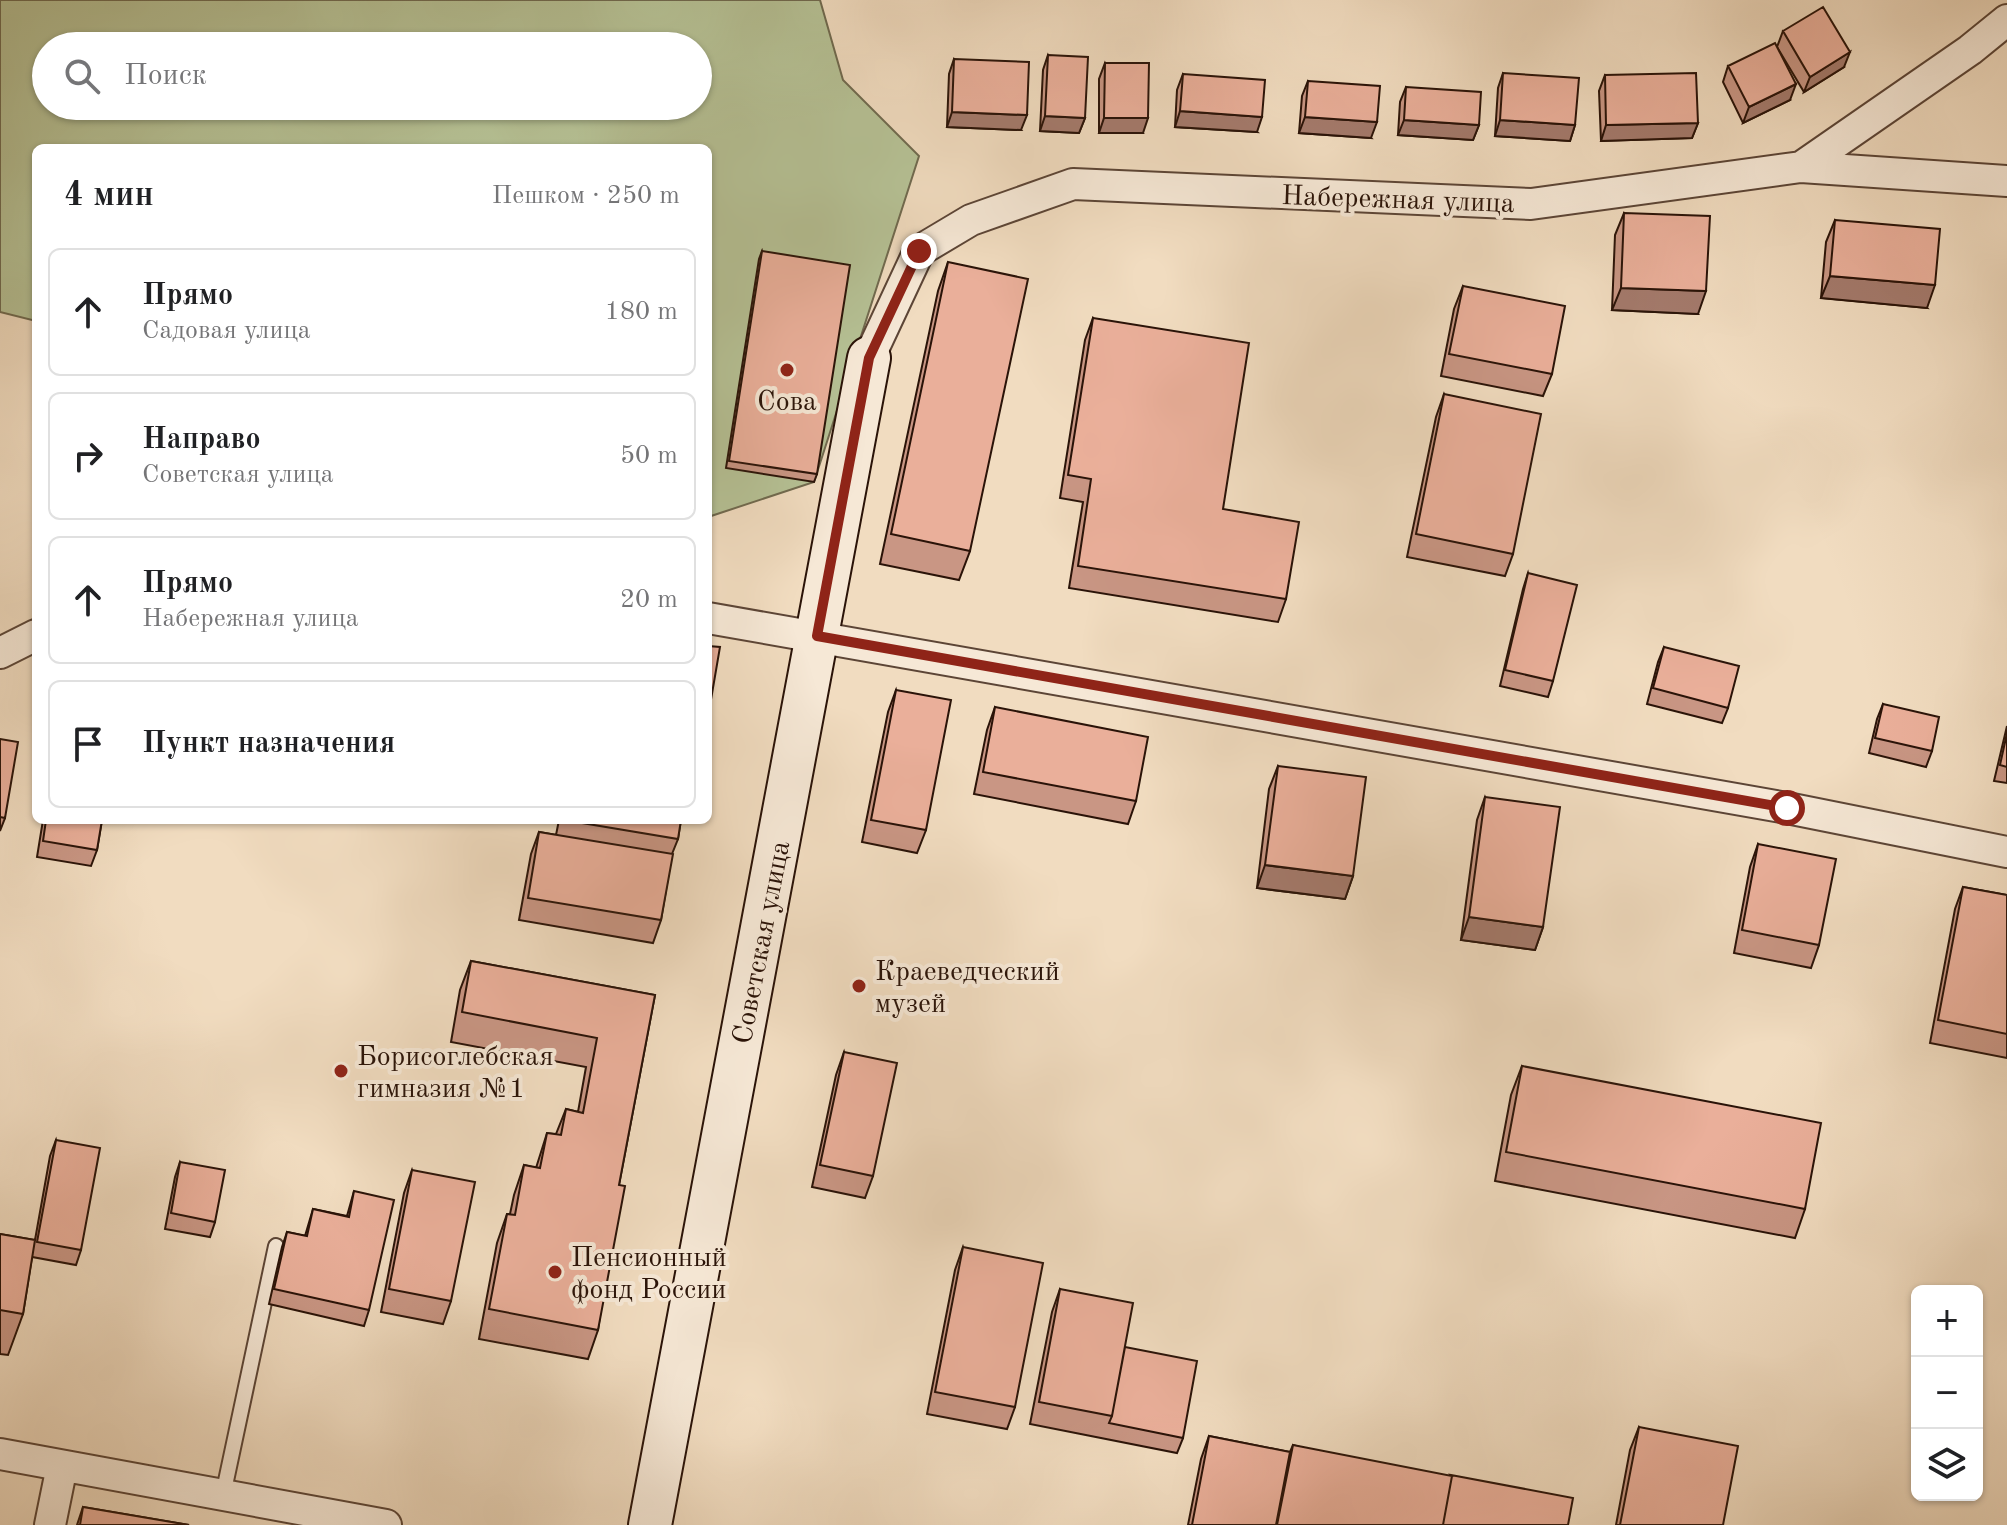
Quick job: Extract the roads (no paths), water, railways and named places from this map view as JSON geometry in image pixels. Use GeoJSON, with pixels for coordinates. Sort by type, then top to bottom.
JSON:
{"type":"FeatureCollection","features":[{"type":"Feature","properties":{"kind":"street"},"geometry":{"type":"LineString","coordinates":[[1801,167],[1970,50],[2007,20]]}},
{"type":"Feature","properties":{"kind":"street","name":"Набережная улица"},"geometry":{"type":"LineString","coordinates":[[869,358],[919,251],[971,220],[1073,184],[1531,204],[1801,167],[2007,181]]}},
{"type":"Feature","properties":{"kind":"street","name":"Советская улица"},"geometry":{"type":"LineString","coordinates":[[650,1525],[869,358]]}},
{"type":"Feature","properties":{"kind":"street"},"geometry":{"type":"LineString","coordinates":[[712,619],[1787,808],[2007,852]]}},
{"type":"Feature","properties":{"kind":"street"},"geometry":{"type":"LineString","coordinates":[[0,653],[32,637]]}},
{"type":"Feature","properties":{"kind":"street"},"geometry":{"type":"LineString","coordinates":[[0,1454],[386,1525]]}},
{"type":"Feature","properties":{"kind":"street"},"geometry":{"type":"LineString","coordinates":[[50,1525],[62,1466]]}},
{"type":"Feature","properties":{"kind":"lane"},"geometry":{"type":"LineString","coordinates":[[223,1495],[276,1246]]}},
{"type":"Feature","properties":{"kind":"place","name":"Сова"},"geometry":{"type":"Point","coordinates":[787,370]}},
{"type":"Feature","properties":{"kind":"place","name":"Краеведческий музей"},"geometry":{"type":"Point","coordinates":[859,986]}},
{"type":"Feature","properties":{"kind":"place","name":"Борисоглебская гимназия №1"},"geometry":{"type":"Point","coordinates":[341,1071]}},
{"type":"Feature","properties":{"kind":"place","name":"Пенсионный фонд России"},"geometry":{"type":"Point","coordinates":[555,1272]}}]}
